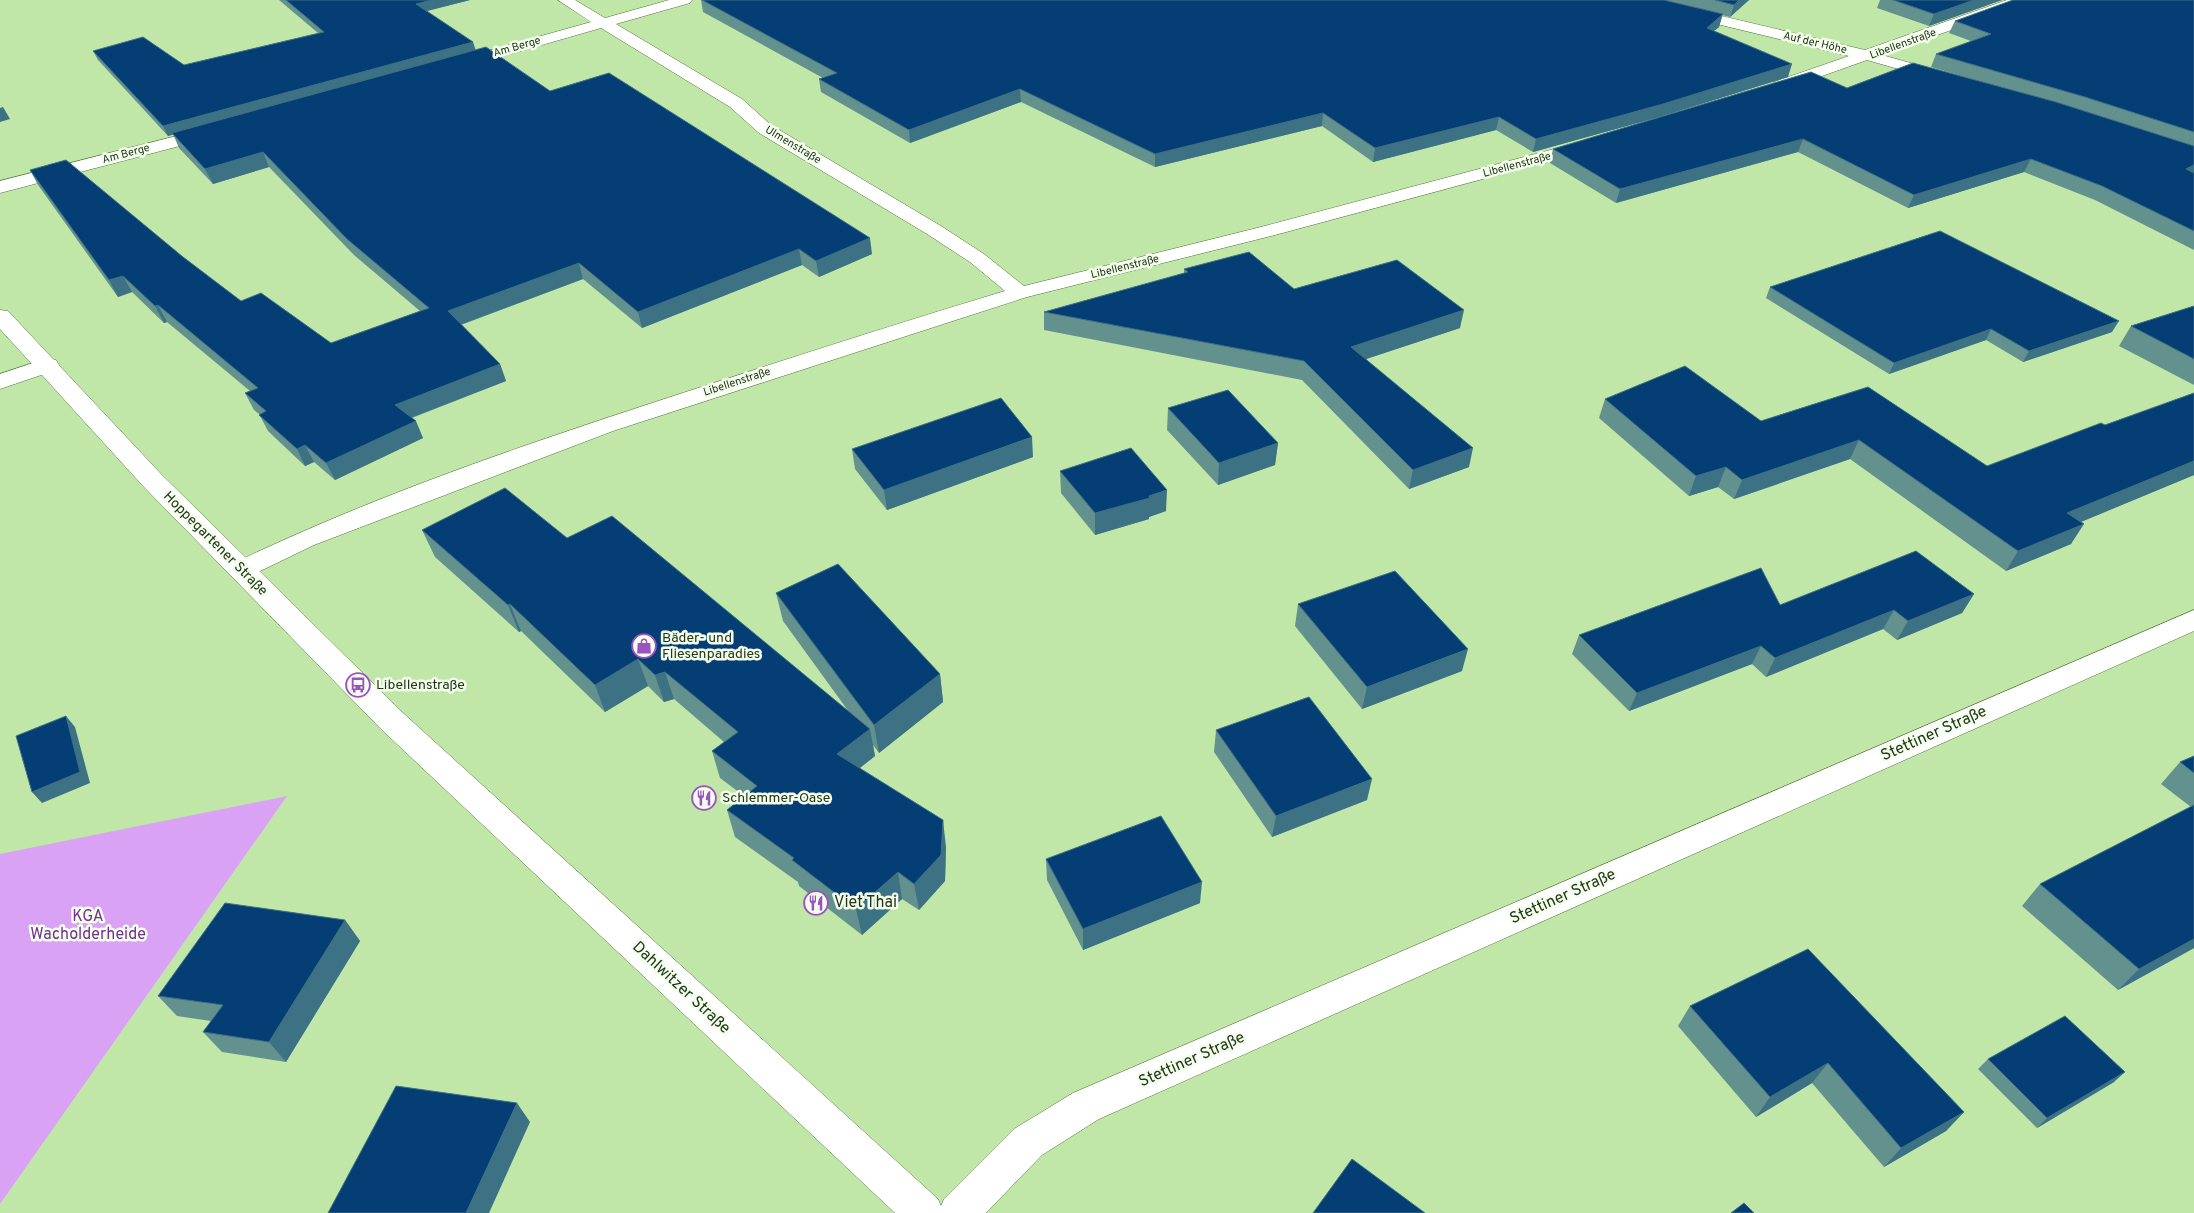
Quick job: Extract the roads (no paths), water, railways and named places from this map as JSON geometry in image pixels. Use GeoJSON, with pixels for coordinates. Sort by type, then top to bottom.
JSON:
{"type":"FeatureCollection","features":[{"type":"Feature","properties":{"kind":"street","name":"Ulmenstraße"},"geometry":{"type":"LineString","coordinates":[[565,0],[736,103],[765,129],[934,230],[977,258],[1020,293]]}},
{"type":"Feature","properties":{"kind":"street","name":"Am Berge"},"geometry":{"type":"LineString","coordinates":[[440,69],[685,0]]}},
{"type":"Feature","properties":{"kind":"street","name":"Auf der Höhe"},"geometry":{"type":"LineString","coordinates":[[1635,0],[1870,56],[1956,80]]}},
{"type":"Feature","properties":{"kind":"street","name":"Libellenstraße"},"geometry":{"type":"LineString","coordinates":[[1759,93],[1870,56],[2021,0]]}},
{"type":"Feature","properties":{"kind":"street","name":"Am Berge"},"geometry":{"type":"LineString","coordinates":[[0,187],[224,128]]}},
{"type":"Feature","properties":{"kind":"street","name":"Libellenstraße"},"geometry":{"type":"LineString","coordinates":[[241,570],[305,539],[465,477],[605,426],[1020,293],[1268,231],[1518,165],[1601,141]]}},
{"type":"Feature","properties":{"kind":"street","name":"Hoppegartener Straße"},"geometry":{"type":"LineString","coordinates":[[0,316],[152,480],[392,721],[438,764]]}},
{"type":"Feature","properties":{"kind":"street"},"geometry":{"type":"LineString","coordinates":[[0,382],[48,366]]}},
{"type":"Feature","properties":{"kind":"street","name":"Stettiner Straße"},"geometry":{"type":"LineString","coordinates":[[958,1213],[1028,1142],[1086,1106],[2194,620]]}},
{"type":"Feature","properties":{"kind":"street","name":"Dahlwitzer Straße"},"geometry":{"type":"LineString","coordinates":[[438,764],[924,1213]]}},
{"type":"Feature","properties":{"kind":"place","name":"Bäder- und Fliesenparadies"},"geometry":{"type":"Point","coordinates":[644,646]}},
{"type":"Feature","properties":{"kind":"place","name":"Libellenstraße"},"geometry":{"type":"Point","coordinates":[358,685]}},
{"type":"Feature","properties":{"kind":"place","name":"Schlemmer-Oase"},"geometry":{"type":"Point","coordinates":[704,798]}},
{"type":"Feature","properties":{"kind":"place","name":"Viet Thai"},"geometry":{"type":"Point","coordinates":[816,903]}},
{"type":"Feature","properties":{"kind":"park label","name":"KGA Wacholderheide"},"geometry":{"type":"Point","coordinates":[88,926]}}]}
